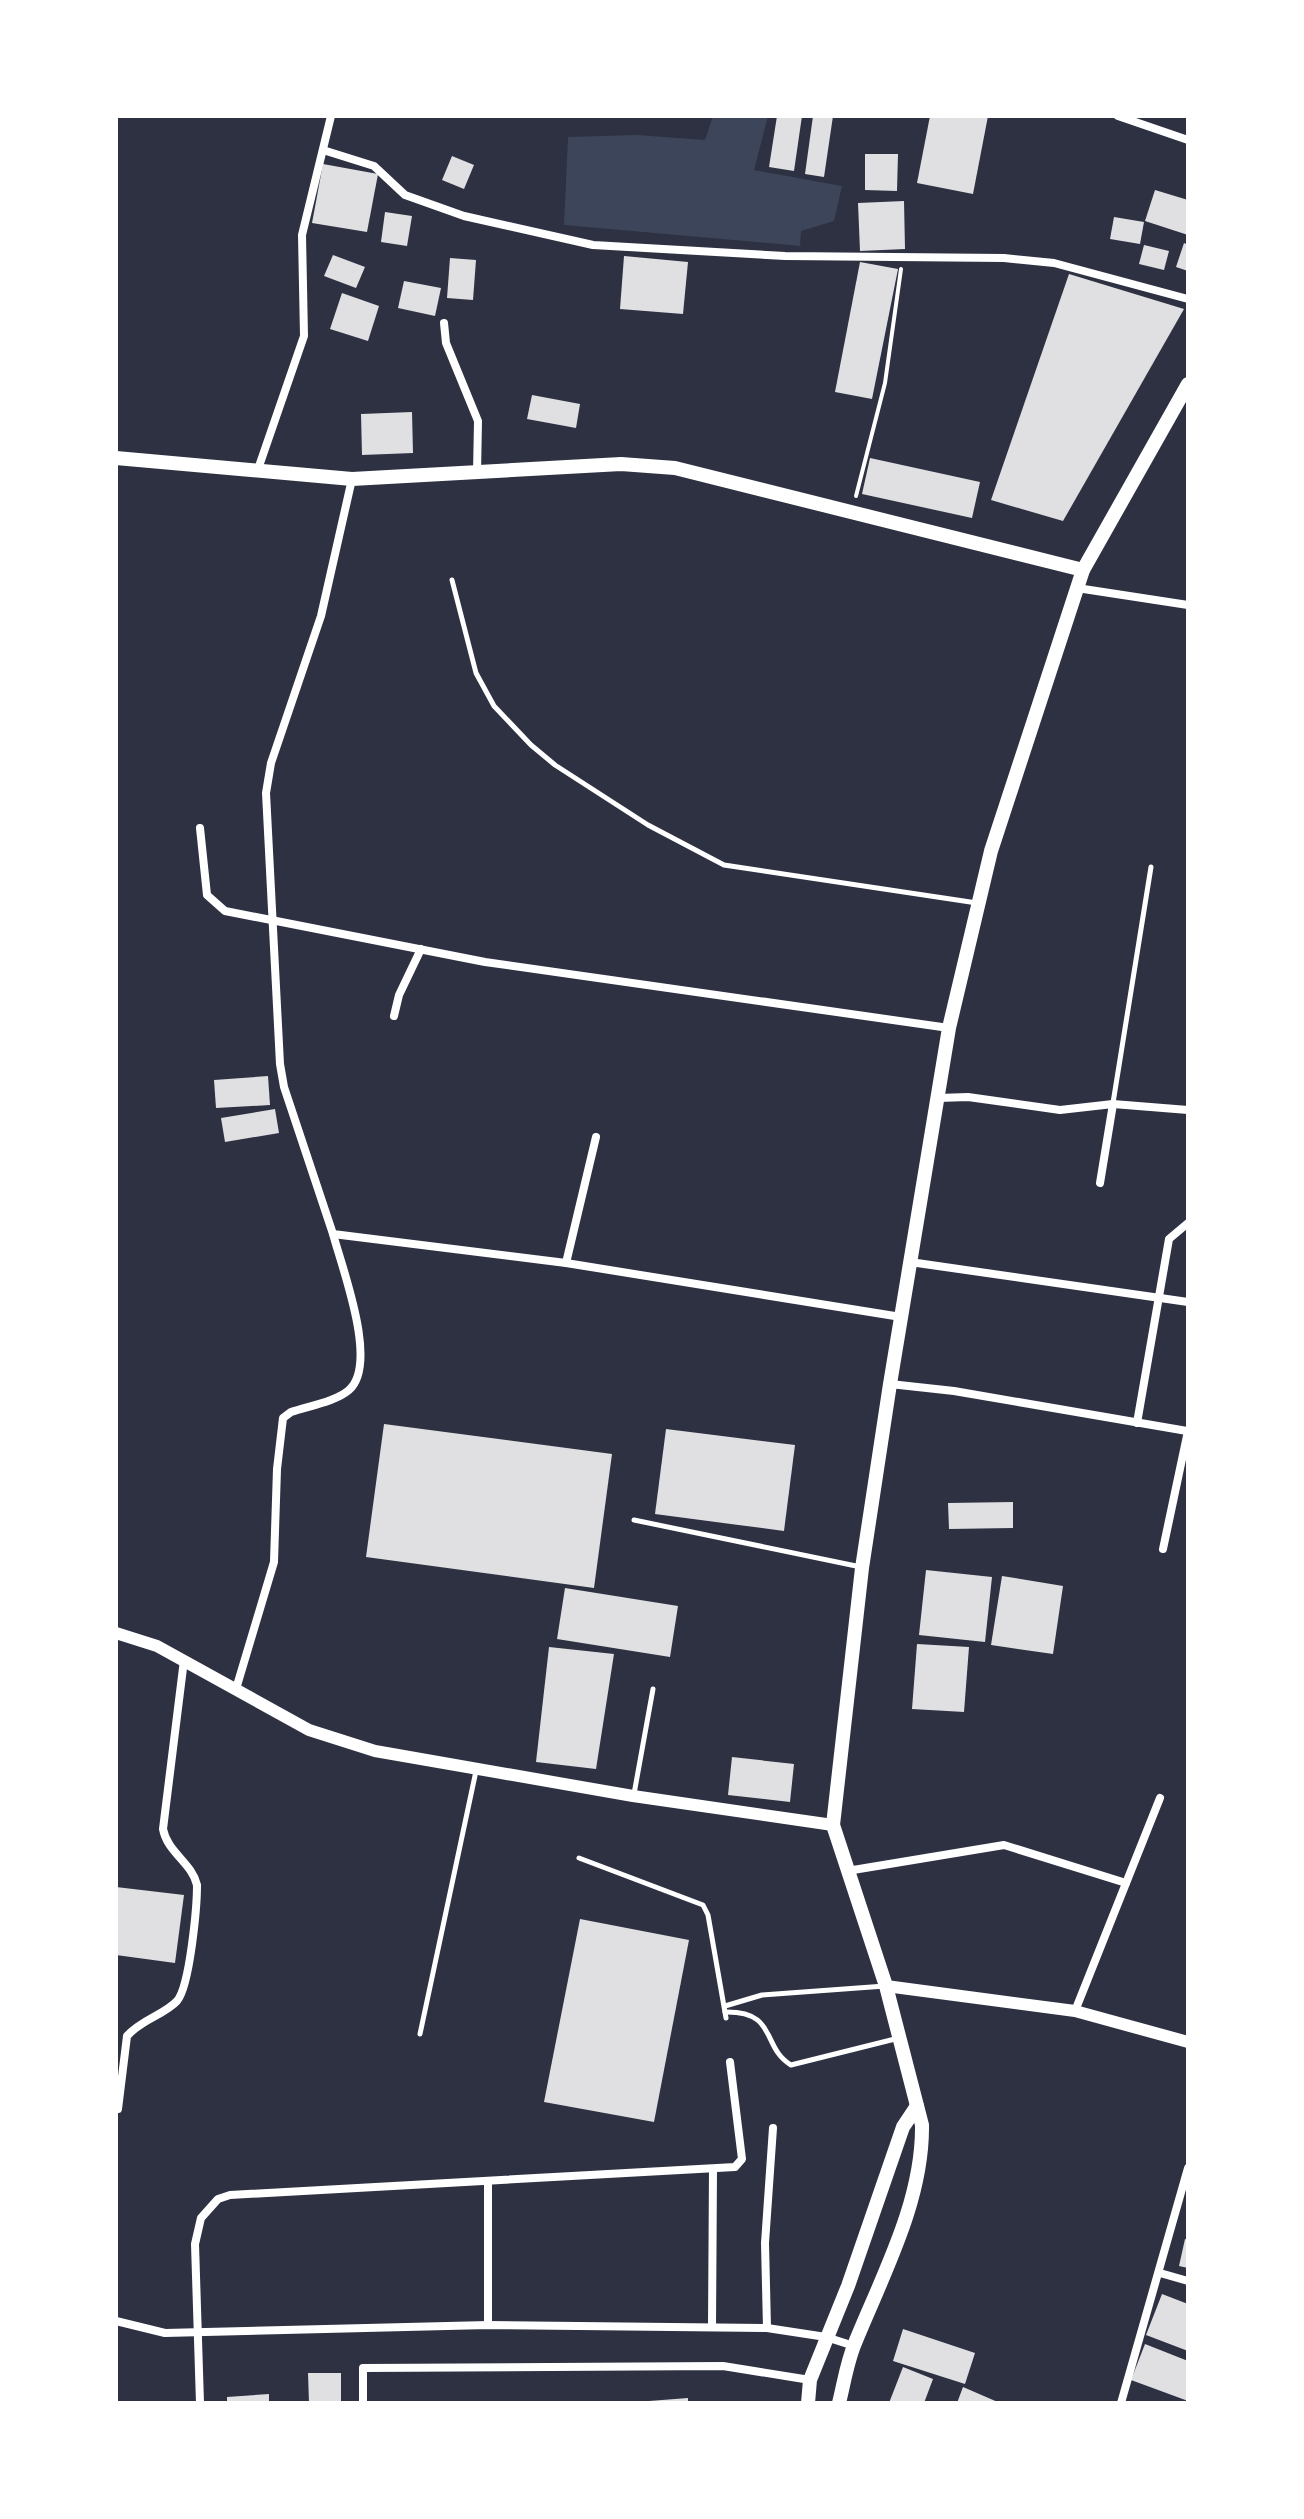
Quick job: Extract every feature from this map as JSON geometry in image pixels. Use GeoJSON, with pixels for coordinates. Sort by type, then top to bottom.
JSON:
{"type":"FeatureCollection","features":[{"type":"Feature","properties":{"kind":"main road"},"geometry":{"type":"LineString","coordinates":[[839,2403],[854,2346],[886,2273],[909,2203],[923,2147],[917,2106],[886,1986],[833,1825],[862,1568],[949,1028],[977,903],[1083,570],[1186,393]]}},
{"type":"Feature","properties":{"kind":"main road"},"geometry":{"type":"LineString","coordinates":[[116,458],[352,479],[621,464],[675,468],[1083,570]]}},
{"type":"Feature","properties":{"kind":"main road"},"geometry":{"type":"LineString","coordinates":[[808,2403],[810,2380],[848,2286],[903,2127],[917,2106]]}},
{"type":"Feature","properties":{"kind":"street"},"geometry":{"type":"LineString","coordinates":[[257,472],[304,336],[302,235],[331,116]]}},
{"type":"Feature","properties":{"kind":"street"},"geometry":{"type":"LineString","coordinates":[[1118,116],[1188,140]]}},
{"type":"Feature","properties":{"kind":"street"},"geometry":{"type":"LineString","coordinates":[[323,150],[374,166],[405,195],[464,216],[593,245],[785,256],[903,255],[1054,263],[1188,299]]}},
{"type":"Feature","properties":{"kind":"street"},"geometry":{"type":"LineString","coordinates":[[444,323],[447,348],[478,421],[477,473]]}},
{"type":"Feature","properties":{"kind":"street"},"geometry":{"type":"LineString","coordinates":[[236,1689],[272,1577],[283,1418],[291,1412],[346,1393],[359,1377],[361,1349],[333,1234],[284,1087],[275,1001],[267,779],[321,616],[352,479]]}},
{"type":"Feature","properties":{"kind":"street"},"geometry":{"type":"LineString","coordinates":[[1077,588],[1188,605]]}},
{"type":"Feature","properties":{"kind":"street"},"geometry":{"type":"LineString","coordinates":[[200,828],[207,895],[213,905],[225,911],[485,962],[949,1028]]}},
{"type":"Feature","properties":{"kind":"street"},"geometry":{"type":"LineString","coordinates":[[394,1016],[399,995],[421,949]]}},
{"type":"Feature","properties":{"kind":"street"},"geometry":{"type":"LineString","coordinates":[[938,1098],[968,1097],[1060,1110],[1113,1104],[1188,1110]]}},
{"type":"Feature","properties":{"kind":"street"},"geometry":{"type":"LineString","coordinates":[[1100,1183],[1113,1104]]}},
{"type":"Feature","properties":{"kind":"street"},"geometry":{"type":"LineString","coordinates":[[566,1263],[596,1137]]}},
{"type":"Feature","properties":{"kind":"street"},"geometry":{"type":"LineString","coordinates":[[1137,1423],[1169,1239],[1188,1223]]}},
{"type":"Feature","properties":{"kind":"street"},"geometry":{"type":"LineString","coordinates":[[333,1234],[566,1263],[901,1317]]}},
{"type":"Feature","properties":{"kind":"street"},"geometry":{"type":"LineString","coordinates":[[910,1262],[1188,1302]]}},
{"type":"Feature","properties":{"kind":"street"},"geometry":{"type":"LineString","coordinates":[[890,1384],[954,1391],[1187,1431],[1163,1549]]}},
{"type":"Feature","properties":{"kind":"street"},"geometry":{"type":"LineString","coordinates":[[116,1633],[157,1646],[309,1730],[343,1742],[476,1770],[833,1825]]}},
{"type":"Feature","properties":{"kind":"street"},"geometry":{"type":"LineString","coordinates":[[118,2109],[127,2036],[144,2019],[178,2000],[183,1991],[197,1885],[195,1876],[167,1842],[163,1829],[184,1660]]}},
{"type":"Feature","properties":{"kind":"street"},"geometry":{"type":"LineString","coordinates":[[1075,2011],[1160,1798]]}},
{"type":"Feature","properties":{"kind":"street"},"geometry":{"type":"LineString","coordinates":[[846,1871],[1004,1845],[1126,1883]]}},
{"type":"Feature","properties":{"kind":"street"},"geometry":{"type":"LineString","coordinates":[[886,1986],[1075,2011],[1188,2042]]}},
{"type":"Feature","properties":{"kind":"street"},"geometry":{"type":"LineString","coordinates":[[200,2403],[195,2244],[201,2218],[218,2199],[230,2195],[735,2167],[741,2161],[730,2062]]}},
{"type":"Feature","properties":{"kind":"street"},"geometry":{"type":"LineString","coordinates":[[767,2328],[765,2243],[773,2128]]}},
{"type":"Feature","properties":{"kind":"street"},"geometry":{"type":"LineString","coordinates":[[1121,2403],[1188,2168]]}},
{"type":"Feature","properties":{"kind":"street"},"geometry":{"type":"LineString","coordinates":[[712,2327],[713,2169]]}},
{"type":"Feature","properties":{"kind":"street"},"geometry":{"type":"LineString","coordinates":[[488,2181],[488,2325]]}},
{"type":"Feature","properties":{"kind":"street"},"geometry":{"type":"LineString","coordinates":[[1160,2273],[1188,2281]]}},
{"type":"Feature","properties":{"kind":"street"},"geometry":{"type":"LineString","coordinates":[[116,2321],[165,2333],[200,2334],[488,2325],[767,2328],[826,2337],[854,2346]]}},
{"type":"Feature","properties":{"kind":"street"},"geometry":{"type":"LineString","coordinates":[[363,2403],[363,2368],[723,2366],[810,2380]]}},
{"type":"Feature","properties":{"kind":"lane"},"geometry":{"type":"LineString","coordinates":[[452,580],[476,673],[494,706],[555,765],[648,825],[724,865],[977,903]]}},
{"type":"Feature","properties":{"kind":"lane"},"geometry":{"type":"LineString","coordinates":[[1113,1104],[1151,867]]}},
{"type":"Feature","properties":{"kind":"lane"},"geometry":{"type":"LineString","coordinates":[[634,1520],[862,1568]]}},
{"type":"Feature","properties":{"kind":"lane"},"geometry":{"type":"LineString","coordinates":[[633,1796],[653,1689]]}},
{"type":"Feature","properties":{"kind":"lane"},"geometry":{"type":"LineString","coordinates":[[420,2034],[476,1770]]}},
{"type":"Feature","properties":{"kind":"lane"},"geometry":{"type":"LineString","coordinates":[[579,1858],[703,1905],[708,1915],[725,2012]]}},
{"type":"Feature","properties":{"kind":"lane"},"geometry":{"type":"LineString","coordinates":[[725,2012],[762,1995],[886,1986]]}},
{"type":"Feature","properties":{"kind":"lane"},"geometry":{"type":"LineString","coordinates":[[725,2012],[739,2012],[766,2025],[784,2061],[791,2065],[900,2038]]}},
{"type":"Feature","properties":{"kind":"path"},"geometry":{"type":"LineString","coordinates":[[851,514],[885,383],[903,255]]}},
{"type":"Feature","properties":{"kind":"shaded area"},"geometry":{"type":"Polygon","coordinates":[[[713,116],[768,116],[754,170],[842,186],[834,221],[801,231],[800,246],[564,225],[568,137],[637,135],[705,140],[713,116]]]}},
{"type":"Feature","properties":{"kind":"building"},"geometry":{"type":"Polygon","coordinates":[[[777,116],[802,116],[794,171],[769,167],[777,116]]]}},
{"type":"Feature","properties":{"kind":"building"},"geometry":{"type":"Polygon","coordinates":[[[813,116],[833,116],[824,177],[805,174],[813,116]]]}},
{"type":"Feature","properties":{"kind":"building"},"geometry":{"type":"Polygon","coordinates":[[[930,116],[988,116],[973,194],[917,183],[930,116]]]}},
{"type":"Feature","properties":{"kind":"building"},"geometry":{"type":"Polygon","coordinates":[[[865,154],[898,154],[897,191],[865,190],[865,154]]]}},
{"type":"Feature","properties":{"kind":"building"},"geometry":{"type":"Polygon","coordinates":[[[452,156],[474,165],[464,189],[442,180],[452,156]]]}},
{"type":"Feature","properties":{"kind":"building"},"geometry":{"type":"Polygon","coordinates":[[[323,164],[378,174],[367,232],[312,223],[323,164]]]}},
{"type":"Feature","properties":{"kind":"building"},"geometry":{"type":"Polygon","coordinates":[[[1155,190],[1188,200],[1188,235],[1145,221],[1155,190]]]}},
{"type":"Feature","properties":{"kind":"building"},"geometry":{"type":"Polygon","coordinates":[[[904,201],[905,249],[860,251],[858,203],[904,201]]]}},
{"type":"Feature","properties":{"kind":"building"},"geometry":{"type":"Polygon","coordinates":[[[385,212],[412,216],[407,246],[381,242],[385,212]]]}},
{"type":"Feature","properties":{"kind":"building"},"geometry":{"type":"Polygon","coordinates":[[[1114,217],[1144,222],[1140,244],[1110,239],[1114,217]]]}},
{"type":"Feature","properties":{"kind":"building"},"geometry":{"type":"Polygon","coordinates":[[[1184,243],[1188,245],[1188,271],[1176,267],[1184,243]]]}},
{"type":"Feature","properties":{"kind":"building"},"geometry":{"type":"Polygon","coordinates":[[[1144,245],[1169,251],[1164,270],[1139,264],[1144,245]]]}},
{"type":"Feature","properties":{"kind":"building"},"geometry":{"type":"Polygon","coordinates":[[[333,255],[365,267],[356,288],[324,276],[333,255]]]}},
{"type":"Feature","properties":{"kind":"building"},"geometry":{"type":"Polygon","coordinates":[[[624,256],[688,262],[683,314],[620,309],[624,256]]]}},
{"type":"Feature","properties":{"kind":"building"},"geometry":{"type":"Polygon","coordinates":[[[450,258],[476,260],[473,300],[447,298],[450,258]]]}},
{"type":"Feature","properties":{"kind":"building"},"geometry":{"type":"Polygon","coordinates":[[[860,262],[898,269],[872,399],[835,392],[860,262]]]}},
{"type":"Feature","properties":{"kind":"building"},"geometry":{"type":"Polygon","coordinates":[[[1069,274],[1184,309],[1063,521],[991,500],[1069,274]]]}},
{"type":"Feature","properties":{"kind":"building"},"geometry":{"type":"Polygon","coordinates":[[[404,281],[441,288],[435,316],[398,308],[404,281]]]}},
{"type":"Feature","properties":{"kind":"building"},"geometry":{"type":"Polygon","coordinates":[[[342,293],[379,306],[368,341],[330,329],[342,293]]]}},
{"type":"Feature","properties":{"kind":"building"},"geometry":{"type":"Polygon","coordinates":[[[532,395],[580,404],[576,428],[527,419],[532,395]]]}},
{"type":"Feature","properties":{"kind":"building"},"geometry":{"type":"Polygon","coordinates":[[[412,412],[413,453],[362,455],[361,414],[412,412]]]}},
{"type":"Feature","properties":{"kind":"building"},"geometry":{"type":"Polygon","coordinates":[[[870,458],[980,482],[972,518],[862,494],[870,458]]]}},
{"type":"Feature","properties":{"kind":"building"},"geometry":{"type":"Polygon","coordinates":[[[268,1076],[270,1105],[216,1108],[214,1080],[268,1076]]]}},
{"type":"Feature","properties":{"kind":"building"},"geometry":{"type":"Polygon","coordinates":[[[275,1109],[279,1133],[225,1142],[221,1118],[275,1109]]]}},
{"type":"Feature","properties":{"kind":"building"},"geometry":{"type":"Polygon","coordinates":[[[384,1424],[612,1454],[594,1588],[366,1557],[384,1424]]]}},
{"type":"Feature","properties":{"kind":"building"},"geometry":{"type":"Polygon","coordinates":[[[666,1429],[795,1445],[784,1531],[655,1514],[666,1429]]]}},
{"type":"Feature","properties":{"kind":"building"},"geometry":{"type":"Polygon","coordinates":[[[1013,1502],[1013,1528],[949,1529],[948,1503],[1013,1502]]]}},
{"type":"Feature","properties":{"kind":"building"},"geometry":{"type":"Polygon","coordinates":[[[926,1570],[992,1577],[985,1642],[919,1635],[926,1570]]]}},
{"type":"Feature","properties":{"kind":"building"},"geometry":{"type":"Polygon","coordinates":[[[1002,1576],[1063,1586],[1053,1654],[991,1645],[1002,1576]]]}},
{"type":"Feature","properties":{"kind":"building"},"geometry":{"type":"Polygon","coordinates":[[[565,1588],[678,1606],[670,1657],[557,1639],[565,1588]]]}},
{"type":"Feature","properties":{"kind":"building"},"geometry":{"type":"Polygon","coordinates":[[[917,1644],[969,1647],[964,1712],[912,1709],[917,1644]]]}},
{"type":"Feature","properties":{"kind":"building"},"geometry":{"type":"Polygon","coordinates":[[[549,1647],[614,1654],[596,1769],[536,1762],[549,1647]]]}},
{"type":"Feature","properties":{"kind":"building"},"geometry":{"type":"Polygon","coordinates":[[[732,1757],[794,1764],[790,1802],[728,1795],[732,1757]]]}},
{"type":"Feature","properties":{"kind":"building"},"geometry":{"type":"Polygon","coordinates":[[[116,1887],[184,1895],[175,1963],[116,1955],[116,1887]]]}},
{"type":"Feature","properties":{"kind":"building"},"geometry":{"type":"Polygon","coordinates":[[[580,1919],[689,1940],[654,2122],[544,2102],[580,1919]]]}},
{"type":"Feature","properties":{"kind":"building"},"geometry":{"type":"Polygon","coordinates":[[[1185,2239],[1188,2240],[1188,2268],[1179,2266],[1185,2239]]]}},
{"type":"Feature","properties":{"kind":"building"},"geometry":{"type":"Polygon","coordinates":[[[1162,2294],[1188,2304],[1188,2351],[1146,2335],[1162,2294]]]}},
{"type":"Feature","properties":{"kind":"building"},"geometry":{"type":"Polygon","coordinates":[[[903,2329],[975,2353],[965,2384],[893,2361],[903,2329]]]}},
{"type":"Feature","properties":{"kind":"building"},"geometry":{"type":"Polygon","coordinates":[[[1145,2344],[1188,2361],[1188,2401],[1131,2380],[1145,2344]]]}},
{"type":"Feature","properties":{"kind":"building"},"geometry":{"type":"Polygon","coordinates":[[[903,2367],[933,2379],[924,2403],[889,2403],[903,2367]]]}},
{"type":"Feature","properties":{"kind":"building"},"geometry":{"type":"Polygon","coordinates":[[[308,2373],[341,2373],[341,2403],[309,2403],[308,2373]]]}},
{"type":"Feature","properties":{"kind":"building"},"geometry":{"type":"Polygon","coordinates":[[[963,2387],[1000,2403],[957,2403],[963,2387]]]}},
{"type":"Feature","properties":{"kind":"building"},"geometry":{"type":"Polygon","coordinates":[[[269,2394],[269,2403],[227,2403],[227,2397],[269,2394]]]}},
{"type":"Feature","properties":{"kind":"building"},"geometry":{"type":"Polygon","coordinates":[[[688,2398],[688,2403],[649,2403],[649,2401],[688,2398]]]}}]}
